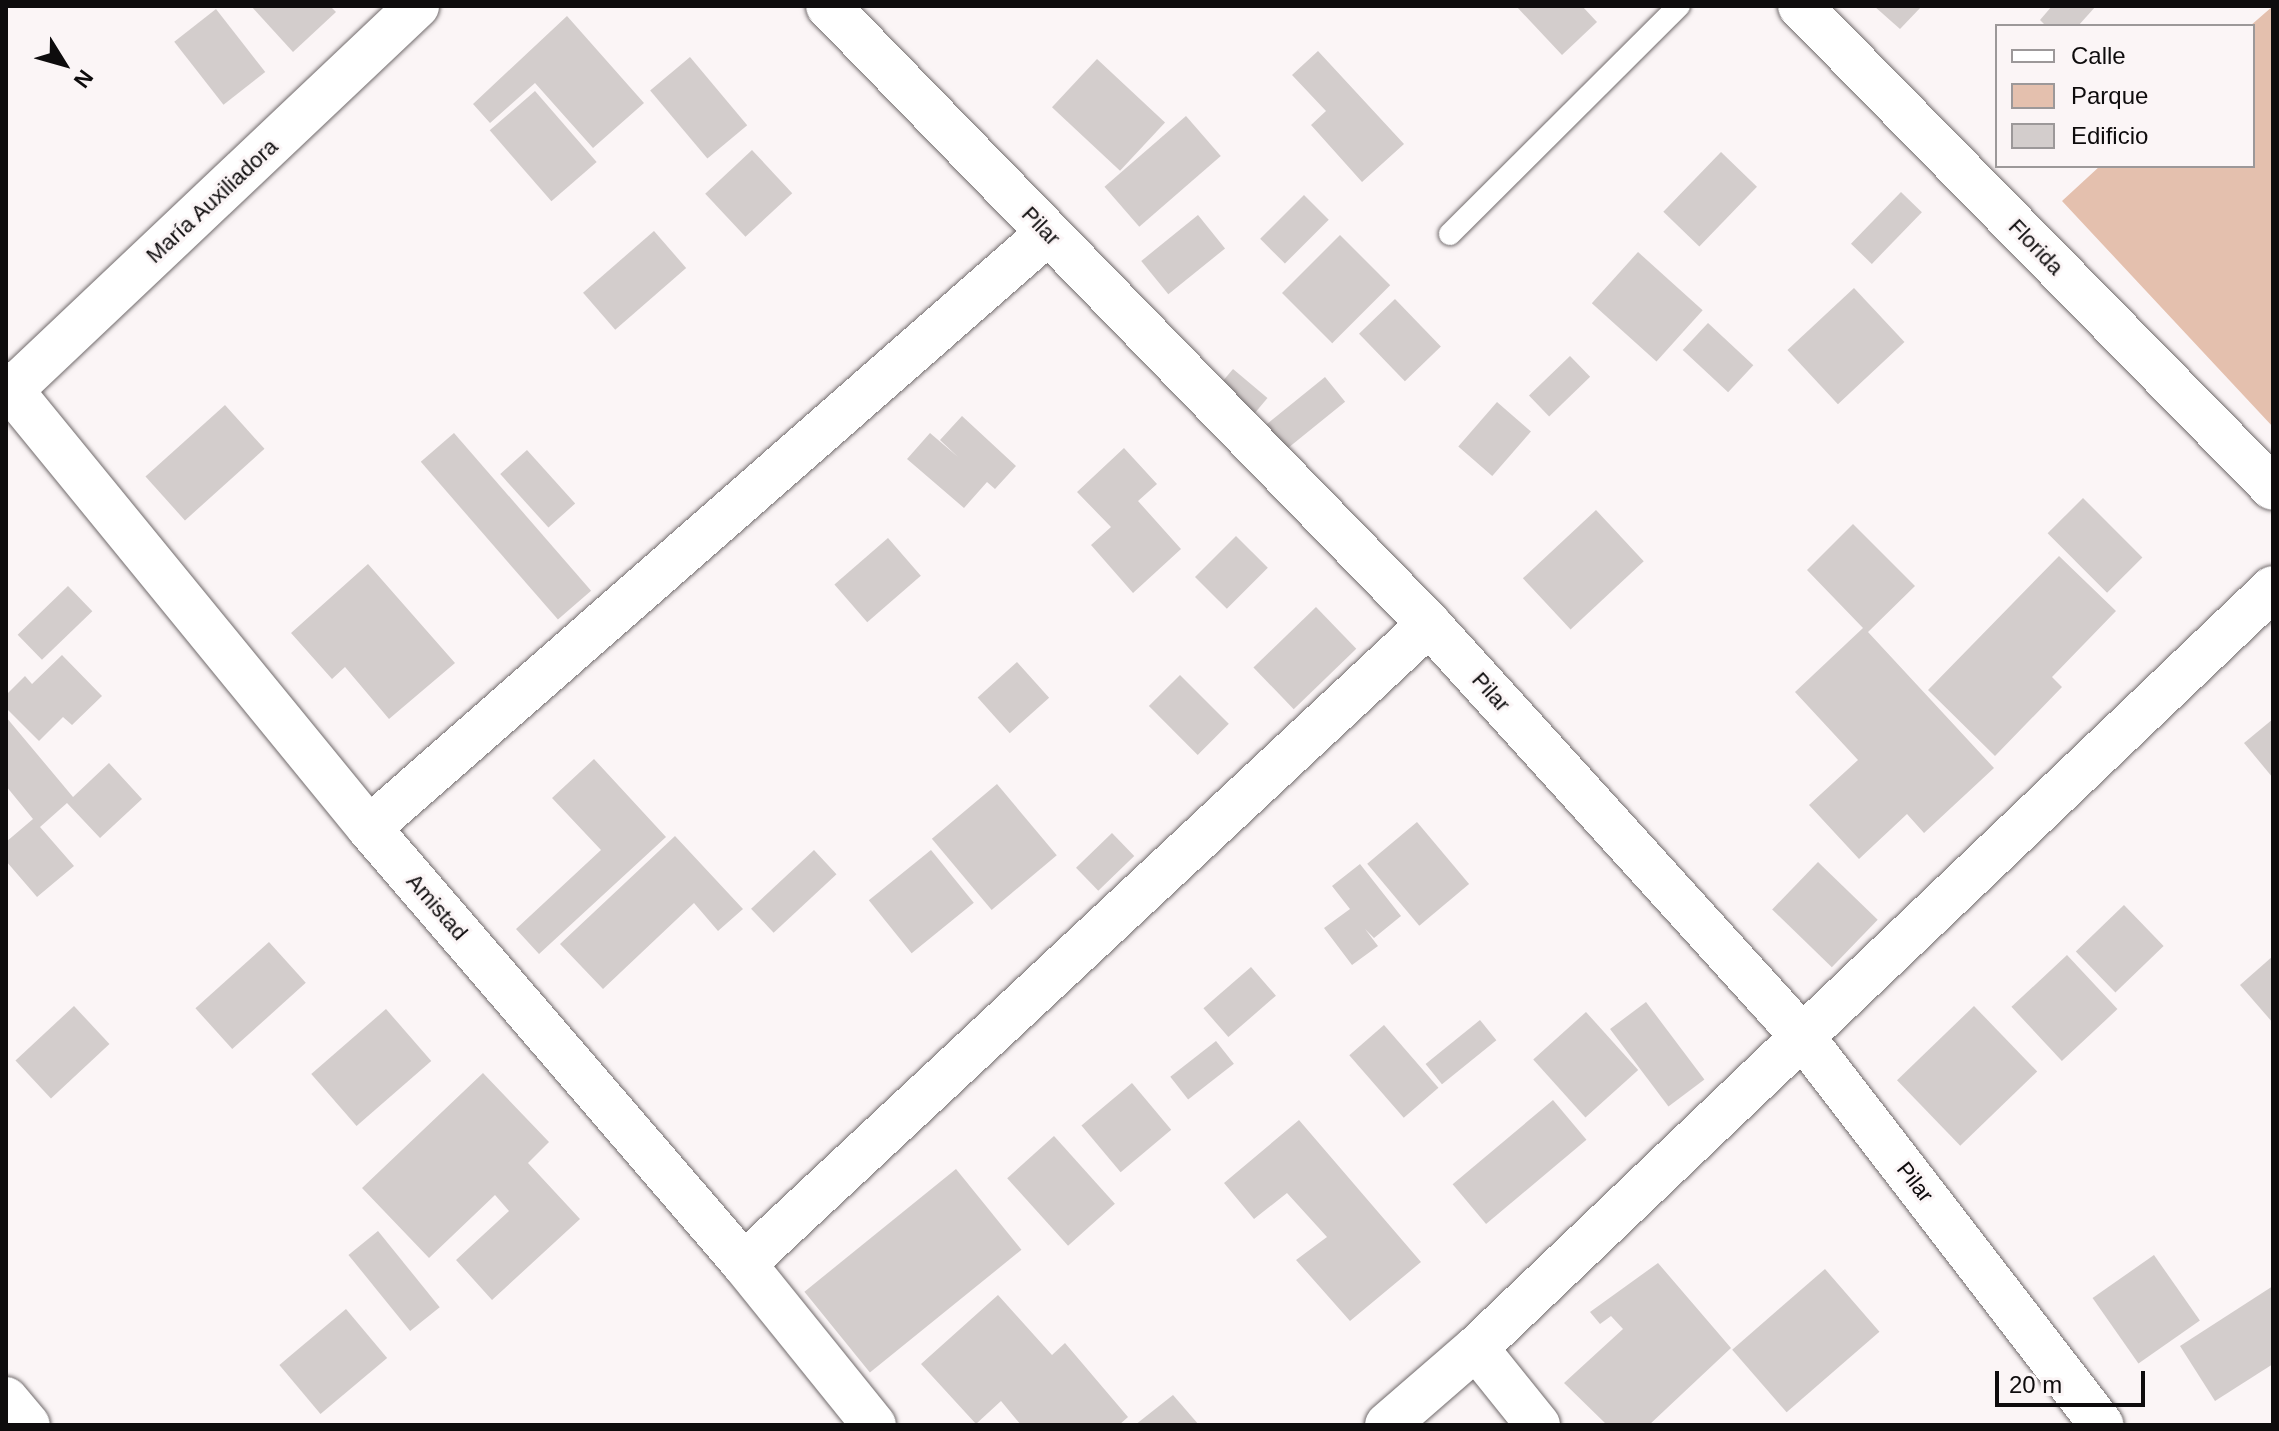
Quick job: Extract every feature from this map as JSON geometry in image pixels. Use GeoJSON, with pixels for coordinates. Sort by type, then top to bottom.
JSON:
{"type":"FeatureCollection","features":[{"type":"Feature","properties":{"kind":"street","name":"María Auxiliadora"},"geometry":{"type":"LineString","coordinates":[[8,390],[417,6]]}},
{"type":"Feature","properties":{"kind":"street","name":"Pilar"},"geometry":{"type":"LineString","coordinates":[[828,6],[1429,624],[1802,1036],[2102,1425]]}},
{"type":"Feature","properties":{"kind":"street","name":"Florida"},"geometry":{"type":"LineString","coordinates":[[1800,6],[2273,488]]}},
{"type":"Feature","properties":{"kind":"street"},"geometry":{"type":"LineString","coordinates":[[369,828],[1048,233]]}},
{"type":"Feature","properties":{"kind":"street","name":"Amistad"},"geometry":{"type":"LineString","coordinates":[[8,390],[369,828],[744,1264],[874,1425]]}},
{"type":"Feature","properties":{"kind":"street"},"geometry":{"type":"LineString","coordinates":[[1387,1425],[1476,1348],[2273,588]]}},
{"type":"Feature","properties":{"kind":"street"},"geometry":{"type":"LineString","coordinates":[[744,1264],[1429,624]]}},
{"type":"Feature","properties":{"kind":"street"},"geometry":{"type":"LineString","coordinates":[[1476,1348],[1538,1425]]}},
{"type":"Feature","properties":{"kind":"street"},"geometry":{"type":"LineString","coordinates":[[6,1399],[28,1425]]}},
{"type":"Feature","properties":{"kind":"lane"},"geometry":{"type":"LineString","coordinates":[[1450,234],[1679,6]]}},
{"type":"Feature","properties":{"kind":"green space"},"geometry":{"type":"Polygon","coordinates":[[[2273,6],[2273,427],[2062,201],[2098,168],[2255,168],[2255,24],[2252,24],[2273,6]]]}},
{"type":"Feature","properties":{"kind":"building"},"geometry":{"type":"Polygon","coordinates":[[[251,6],[330,6],[336,12],[293,52],[251,6]]]}},
{"type":"Feature","properties":{"kind":"building"},"geometry":{"type":"Polygon","coordinates":[[[1516,6],[1582,6],[1597,22],[1562,55],[1516,6]]]}},
{"type":"Feature","properties":{"kind":"building"},"geometry":{"type":"Polygon","coordinates":[[[1874,6],[1922,6],[1900,29],[1874,6]]]}},
{"type":"Feature","properties":{"kind":"building"},"geometry":{"type":"Polygon","coordinates":[[[2052,6],[2096,6],[2080,24],[2044,24],[2040,20],[2052,6]]]}},
{"type":"Feature","properties":{"kind":"building"},"geometry":{"type":"Polygon","coordinates":[[[216,9],[265,72],[223,105],[174,42],[216,9]]]}},
{"type":"Feature","properties":{"kind":"building"},"geometry":{"type":"Polygon","coordinates":[[[567,16],[644,103],[593,148],[535,83],[490,123],[473,104],[567,16]]]}},
{"type":"Feature","properties":{"kind":"building"},"geometry":{"type":"Polygon","coordinates":[[[1318,51],[1404,144],[1362,182],[1311,125],[1326,111],[1292,75],[1318,51]]]}},
{"type":"Feature","properties":{"kind":"building"},"geometry":{"type":"Polygon","coordinates":[[[690,57],[747,125],[707,159],[650,90],[690,57]]]}},
{"type":"Feature","properties":{"kind":"building"},"geometry":{"type":"Polygon","coordinates":[[[1097,59],[1165,122],[1120,171],[1052,107],[1097,59]]]}},
{"type":"Feature","properties":{"kind":"building"},"geometry":{"type":"Polygon","coordinates":[[[535,91],[597,162],[551,201],[490,130],[535,91]]]}},
{"type":"Feature","properties":{"kind":"building"},"geometry":{"type":"Polygon","coordinates":[[[1186,116],[1221,156],[1139,227],[1104,187],[1186,116]]]}},
{"type":"Feature","properties":{"kind":"building"},"geometry":{"type":"Polygon","coordinates":[[[752,150],[792,193],[745,237],[705,194],[752,150]]]}},
{"type":"Feature","properties":{"kind":"building"},"geometry":{"type":"Polygon","coordinates":[[[1721,152],[1757,187],[1699,246],[1663,212],[1721,152]]]}},
{"type":"Feature","properties":{"kind":"building"},"geometry":{"type":"Polygon","coordinates":[[[1901,192],[1922,212],[1872,264],[1851,244],[1901,192]]]}},
{"type":"Feature","properties":{"kind":"building"},"geometry":{"type":"Polygon","coordinates":[[[1304,195],[1329,220],[1285,264],[1260,239],[1304,195]]]}},
{"type":"Feature","properties":{"kind":"building"},"geometry":{"type":"Polygon","coordinates":[[[1198,215],[1225,248],[1168,294],[1141,261],[1198,215]]]}},
{"type":"Feature","properties":{"kind":"building"},"geometry":{"type":"Polygon","coordinates":[[[654,231],[686,268],[615,330],[583,293],[654,231]]]}},
{"type":"Feature","properties":{"kind":"building"},"geometry":{"type":"Polygon","coordinates":[[[1340,235],[1390,285],[1332,343],[1282,293],[1340,235]]]}},
{"type":"Feature","properties":{"kind":"building"},"geometry":{"type":"Polygon","coordinates":[[[1638,252],[1703,310],[1656,361],[1592,303],[1638,252]]]}},
{"type":"Feature","properties":{"kind":"building"},"geometry":{"type":"Polygon","coordinates":[[[1854,288],[1904,342],[1838,404],[1787,350],[1854,288]]]}},
{"type":"Feature","properties":{"kind":"building"},"geometry":{"type":"Polygon","coordinates":[[[1395,299],[1441,346],[1405,381],[1359,334],[1395,299]]]}},
{"type":"Feature","properties":{"kind":"building"},"geometry":{"type":"Polygon","coordinates":[[[1708,323],[1753,365],[1728,392],[1683,350],[1708,323]]]}},
{"type":"Feature","properties":{"kind":"building"},"geometry":{"type":"Polygon","coordinates":[[[1570,356],[1590,377],[1549,416],[1529,396],[1570,356]]]}},
{"type":"Feature","properties":{"kind":"building"},"geometry":{"type":"Polygon","coordinates":[[[1233,369],[1267,398],[1246,423],[1212,394],[1233,369]]]}},
{"type":"Feature","properties":{"kind":"building"},"geometry":{"type":"Polygon","coordinates":[[[1325,377],[1345,402],[1278,457],[1257,432],[1325,377]]]}},
{"type":"Feature","properties":{"kind":"building"},"geometry":{"type":"Polygon","coordinates":[[[1497,402],[1531,432],[1492,476],[1458,447],[1497,402]]]}},
{"type":"Feature","properties":{"kind":"building"},"geometry":{"type":"Polygon","coordinates":[[[225,405],[264,449],[185,520],[145,477],[225,405]]]}},
{"type":"Feature","properties":{"kind":"building"},"geometry":{"type":"Polygon","coordinates":[[[962,416],[1016,466],[995,489],[987,482],[964,508],[907,459],[930,433],[958,457],[940,440],[962,416]]]}},
{"type":"Feature","properties":{"kind":"building"},"geometry":{"type":"Polygon","coordinates":[[[454,433],[591,591],[558,620],[421,462],[454,433]]]}},
{"type":"Feature","properties":{"kind":"building"},"geometry":{"type":"Polygon","coordinates":[[[1124,448],[1157,484],[1138,501],[1181,549],[1133,593],[1091,545],[1111,527],[1077,492],[1124,448]]]}},
{"type":"Feature","properties":{"kind":"building"},"geometry":{"type":"Polygon","coordinates":[[[527,450],[575,504],[548,528],[500,474],[527,450]]]}},
{"type":"Feature","properties":{"kind":"building"},"geometry":{"type":"Polygon","coordinates":[[[2083,498],[2142,557],[2107,593],[2048,533],[2083,498]]]}},
{"type":"Feature","properties":{"kind":"building"},"geometry":{"type":"Polygon","coordinates":[[[1596,510],[1644,561],[1571,629],[1523,578],[1596,510]]]}},
{"type":"Feature","properties":{"kind":"building"},"geometry":{"type":"Polygon","coordinates":[[[1853,524],[1915,586],[1868,632],[1994,768],[1924,833],[1907,814],[1859,859],[1809,805],[1858,760],[1795,692],[1863,628],[1807,570],[1853,524]]]}},
{"type":"Feature","properties":{"kind":"building"},"geometry":{"type":"Polygon","coordinates":[[[1236,536],[1268,568],[1227,609],[1195,577],[1236,536]]]}},
{"type":"Feature","properties":{"kind":"building"},"geometry":{"type":"Polygon","coordinates":[[[888,538],[921,576],[867,622],[834,585],[888,538]]]}},
{"type":"Feature","properties":{"kind":"building"},"geometry":{"type":"Polygon","coordinates":[[[2059,556],[2116,611],[2052,677],[2062,687],[1995,756],[1928,690],[2059,556]]]}},
{"type":"Feature","properties":{"kind":"building"},"geometry":{"type":"Polygon","coordinates":[[[368,564],[455,663],[389,719],[345,667],[332,679],[291,633],[368,564]]]}},
{"type":"Feature","properties":{"kind":"building"},"geometry":{"type":"Polygon","coordinates":[[[68,586],[92,611],[42,660],[18,635],[68,586]]]}},
{"type":"Feature","properties":{"kind":"building"},"geometry":{"type":"Polygon","coordinates":[[[1316,607],[1356,649],[1294,709],[1253,667],[1316,607]]]}},
{"type":"Feature","properties":{"kind":"building"},"geometry":{"type":"Polygon","coordinates":[[[62,655],[102,696],[72,725],[63,717],[39,741],[6,708],[6,695],[25,676],[32,684],[62,655]]]}},
{"type":"Feature","properties":{"kind":"building"},"geometry":{"type":"Polygon","coordinates":[[[1017,662],[1049,698],[1010,733],[978,697],[1017,662]]]}},
{"type":"Feature","properties":{"kind":"building"},"geometry":{"type":"Polygon","coordinates":[[[1180,675],[1229,724],[1198,755],[1149,706],[1180,675]]]}},
{"type":"Feature","properties":{"kind":"building"},"geometry":{"type":"Polygon","coordinates":[[[6,717],[73,797],[109,763],[142,799],[100,838],[67,803],[40,827],[74,866],[37,897],[6,861],[6,842],[33,819],[6,786],[6,717]]]}},
{"type":"Feature","properties":{"kind":"building"},"geometry":{"type":"Polygon","coordinates":[[[2273,719],[2273,778],[2244,743],[2273,719]]]}},
{"type":"Feature","properties":{"kind":"building"},"geometry":{"type":"Polygon","coordinates":[[[594,759],[666,837],[539,954],[516,929],[601,850],[552,798],[594,759]]]}},
{"type":"Feature","properties":{"kind":"building"},"geometry":{"type":"Polygon","coordinates":[[[997,784],[1057,855],[992,910],[932,839],[997,784]]]}},
{"type":"Feature","properties":{"kind":"building"},"geometry":{"type":"Polygon","coordinates":[[[1417,822],[1469,884],[1419,926],[1367,864],[1417,822]]]}},
{"type":"Feature","properties":{"kind":"building"},"geometry":{"type":"Polygon","coordinates":[[[1112,833],[1134,856],[1098,891],[1076,868],[1112,833]]]}},
{"type":"Feature","properties":{"kind":"building"},"geometry":{"type":"Polygon","coordinates":[[[675,836],[743,909],[718,931],[694,903],[603,989],[560,944],[675,836]]]}},
{"type":"Feature","properties":{"kind":"building"},"geometry":{"type":"Polygon","coordinates":[[[814,850],[837,874],[774,933],[751,909],[814,850]]]}},
{"type":"Feature","properties":{"kind":"building"},"geometry":{"type":"Polygon","coordinates":[[[931,850],[974,903],[912,953],[869,900],[931,850]]]}},
{"type":"Feature","properties":{"kind":"building"},"geometry":{"type":"Polygon","coordinates":[[[1818,862],[1878,920],[1832,967],[1772,909],[1818,862]]]}},
{"type":"Feature","properties":{"kind":"building"},"geometry":{"type":"Polygon","coordinates":[[[1360,864],[1401,916],[1374,938],[1365,929],[1378,946],[1352,965],[1324,928],[1350,909],[1332,886],[1360,864]]]}},
{"type":"Feature","properties":{"kind":"building"},"geometry":{"type":"Polygon","coordinates":[[[2124,905],[2164,946],[2115,993],[2076,952],[2124,905]]]}},
{"type":"Feature","properties":{"kind":"building"},"geometry":{"type":"Polygon","coordinates":[[[269,942],[306,983],[232,1049],[195,1008],[269,942]]]}},
{"type":"Feature","properties":{"kind":"building"},"geometry":{"type":"Polygon","coordinates":[[[2067,955],[2117,1009],[2062,1061],[2011,1007],[2067,955]]]}},
{"type":"Feature","properties":{"kind":"building"},"geometry":{"type":"Polygon","coordinates":[[[2273,956],[2273,1023],[2240,985],[2273,956]]]}},
{"type":"Feature","properties":{"kind":"building"},"geometry":{"type":"Polygon","coordinates":[[[1251,967],[1276,996],[1228,1037],[1203,1008],[1251,967]]]}},
{"type":"Feature","properties":{"kind":"building"},"geometry":{"type":"Polygon","coordinates":[[[1646,1002],[1704,1079],[1668,1107],[1610,1029],[1646,1002]]]}},
{"type":"Feature","properties":{"kind":"building"},"geometry":{"type":"Polygon","coordinates":[[[74,1006],[109,1044],[51,1099],[15,1061],[74,1006]]]}},
{"type":"Feature","properties":{"kind":"building"},"geometry":{"type":"Polygon","coordinates":[[[1974,1006],[2037,1071],[1960,1146],[1897,1080],[1974,1006]]]}},
{"type":"Feature","properties":{"kind":"building"},"geometry":{"type":"Polygon","coordinates":[[[386,1009],[431,1061],[357,1126],[311,1074],[386,1009]]]}},
{"type":"Feature","properties":{"kind":"building"},"geometry":{"type":"Polygon","coordinates":[[[1586,1012],[1638,1070],[1585,1117],[1533,1060],[1586,1012]]]}},
{"type":"Feature","properties":{"kind":"building"},"geometry":{"type":"Polygon","coordinates":[[[1480,1020],[1496,1040],[1442,1084],[1426,1064],[1480,1020]]]}},
{"type":"Feature","properties":{"kind":"building"},"geometry":{"type":"Polygon","coordinates":[[[1384,1025],[1438,1088],[1404,1118],[1349,1055],[1384,1025]]]}},
{"type":"Feature","properties":{"kind":"building"},"geometry":{"type":"Polygon","coordinates":[[[1216,1041],[1234,1064],[1188,1100],[1170,1077],[1216,1041]]]}},
{"type":"Feature","properties":{"kind":"building"},"geometry":{"type":"Polygon","coordinates":[[[483,1073],[549,1142],[528,1163],[580,1219],[492,1300],[456,1260],[509,1211],[495,1195],[429,1258],[362,1188],[483,1073]]]}},
{"type":"Feature","properties":{"kind":"building"},"geometry":{"type":"Polygon","coordinates":[[[1132,1083],[1171,1130],[1121,1172],[1081,1125],[1132,1083]]]}},
{"type":"Feature","properties":{"kind":"building"},"geometry":{"type":"Polygon","coordinates":[[[1553,1100],[1586,1140],[1486,1224],[1453,1184],[1553,1100]]]}},
{"type":"Feature","properties":{"kind":"building"},"geometry":{"type":"Polygon","coordinates":[[[1299,1120],[1421,1262],[1350,1321],[1296,1260],[1327,1237],[1287,1193],[1254,1219],[1224,1183],[1299,1120]]]}},
{"type":"Feature","properties":{"kind":"building"},"geometry":{"type":"Polygon","coordinates":[[[1054,1136],[1115,1204],[1068,1246],[1007,1178],[1054,1136]]]}},
{"type":"Feature","properties":{"kind":"building"},"geometry":{"type":"Polygon","coordinates":[[[956,1169],[1021,1250],[870,1373],[804,1292],[956,1169]]]}},
{"type":"Feature","properties":{"kind":"building"},"geometry":{"type":"Polygon","coordinates":[[[378,1231],[440,1307],[410,1331],[348,1255],[378,1231]]]}},
{"type":"Feature","properties":{"kind":"building"},"geometry":{"type":"Polygon","coordinates":[[[2154,1255],[2200,1321],[2138,1364],[2093,1298],[2154,1255]]]}},
{"type":"Feature","properties":{"kind":"building"},"geometry":{"type":"Polygon","coordinates":[[[1658,1263],[1731,1348],[1649,1425],[1607,1425],[1564,1383],[1623,1329],[1611,1316],[1600,1324],[1590,1312],[1658,1263]]]}},
{"type":"Feature","properties":{"kind":"building"},"geometry":{"type":"Polygon","coordinates":[[[1825,1269],[1879,1332],[1787,1412],[1732,1350],[1825,1269]]]}},
{"type":"Feature","properties":{"kind":"building"},"geometry":{"type":"Polygon","coordinates":[[[2273,1286],[2273,1364],[2215,1401],[2180,1346],[2273,1286]]]}},
{"type":"Feature","properties":{"kind":"building"},"geometry":{"type":"Polygon","coordinates":[[[998,1295],[1052,1355],[1065,1343],[1128,1417],[1119,1425],[1021,1425],[1001,1401],[976,1424],[921,1364],[998,1295]]]}},
{"type":"Feature","properties":{"kind":"building"},"geometry":{"type":"Polygon","coordinates":[[[346,1309],[387,1358],[320,1414],[279,1365],[346,1309]]]}},
{"type":"Feature","properties":{"kind":"building"},"geometry":{"type":"Polygon","coordinates":[[[1173,1395],[1199,1425],[1135,1425],[1173,1395]]]}}]}
